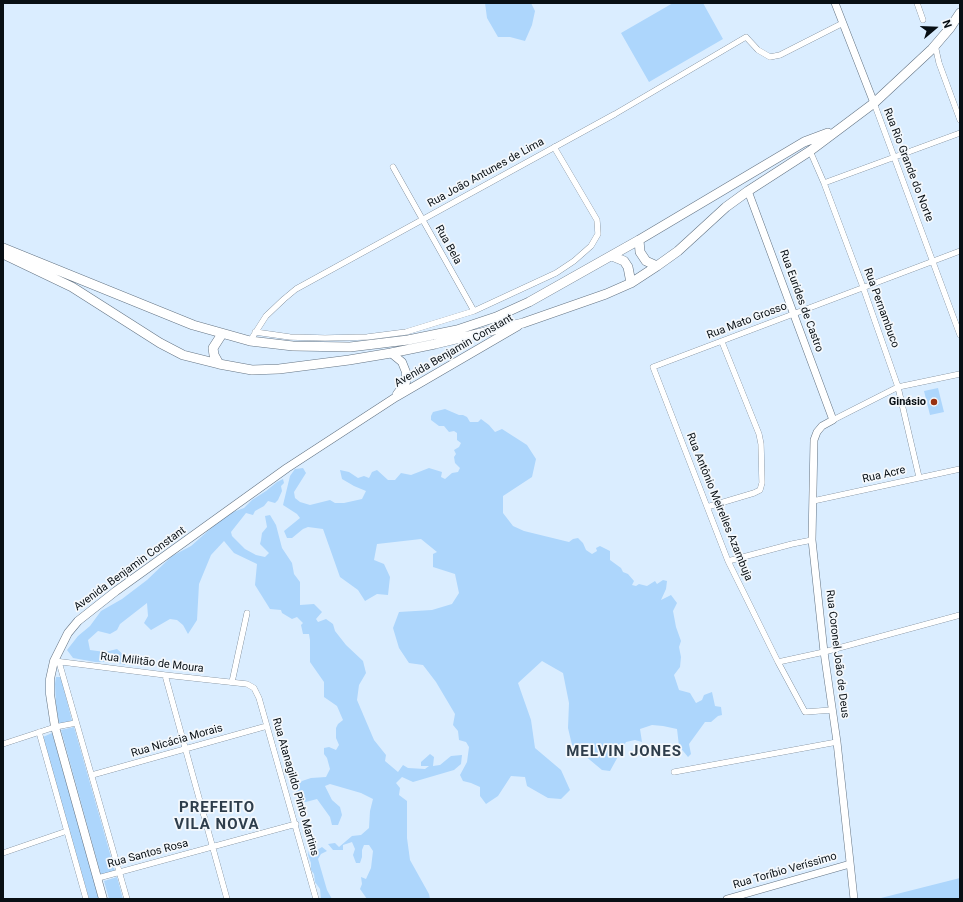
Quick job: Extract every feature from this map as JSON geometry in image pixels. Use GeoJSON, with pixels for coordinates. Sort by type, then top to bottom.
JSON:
{"type":"FeatureCollection","features":[{"type":"Feature","properties":{"kind":"main road"},"geometry":{"type":"LineString","coordinates":[[3,254],[72,287],[160,343],[183,355],[252,370],[279,369],[391,353],[523,323],[606,294],[631,282],[657,266],[678,251],[748,190],[810,151],[874,103],[935,45],[960,13]]}},
{"type":"Feature","properties":{"kind":"main road"},"geometry":{"type":"LineString","coordinates":[[3,248],[153,310],[193,325],[250,341],[294,346],[350,347],[408,340],[458,330],[503,314],[562,284],[612,256],[804,142],[839,128]]}},
{"type":"Feature","properties":{"kind":"main road"},"geometry":{"type":"LineString","coordinates":[[639,240],[640,252],[646,261],[657,266]]}},
{"type":"Feature","properties":{"kind":"main road"},"geometry":{"type":"LineString","coordinates":[[612,256],[624,261],[628,267],[631,282]]}},
{"type":"Feature","properties":{"kind":"main road","name":"Avenida Benjamin Constant"},"geometry":{"type":"LineString","coordinates":[[104,899],[55,727],[50,694],[50,679],[68,632],[78,621],[106,599],[287,468],[396,397],[523,323]]}},
{"type":"Feature","properties":{"kind":"main road"},"geometry":{"type":"LineString","coordinates":[[219,364],[214,355],[213,348],[222,334]]}},
{"type":"Feature","properties":{"kind":"main road","name":"Avenida Benjamin Constant"},"geometry":{"type":"LineString","coordinates":[[391,353],[402,362],[406,372],[406,382],[396,397]]}},
{"type":"Feature","properties":{"kind":"street","name":"Rua Rio Grande do Norte"},"geometry":{"type":"LineString","coordinates":[[836,3],[960,335]]}},
{"type":"Feature","properties":{"kind":"street"},"geometry":{"type":"LineString","coordinates":[[917,3],[923,20]]}},
{"type":"Feature","properties":{"kind":"street","name":"Rua João Antunes de Lima"},"geometry":{"type":"LineString","coordinates":[[250,341],[266,316],[284,298],[296,289],[615,114],[746,37],[758,50],[770,57],[780,55],[843,23]]}},
{"type":"Feature","properties":{"kind":"street"},"geometry":{"type":"LineString","coordinates":[[935,45],[939,63],[960,120]]}},
{"type":"Feature","properties":{"kind":"street"},"geometry":{"type":"LineString","coordinates":[[824,183],[960,133]]}},
{"type":"Feature","properties":{"kind":"street"},"geometry":{"type":"LineString","coordinates":[[255,332],[297,337],[325,338],[367,337],[406,332],[474,311],[556,273],[574,261],[591,246],[598,234],[597,220],[554,147]]}},
{"type":"Feature","properties":{"kind":"street","name":"Rua Pernambuco"},"geometry":{"type":"LineString","coordinates":[[810,151],[824,183],[863,287],[898,387],[919,477]]}},
{"type":"Feature","properties":{"kind":"street","name":"Rua Bela"},"geometry":{"type":"LineString","coordinates":[[393,168],[474,311]]}},
{"type":"Feature","properties":{"kind":"street","name":"Rua Eurides de Castro"},"geometry":{"type":"LineString","coordinates":[[748,190],[833,420]]}},
{"type":"Feature","properties":{"kind":"street","name":"Rua Mato Grosso"},"geometry":{"type":"LineString","coordinates":[[653,367],[722,342],[960,250]]}},
{"type":"Feature","properties":{"kind":"street"},"geometry":{"type":"LineString","coordinates":[[707,507],[754,494],[760,490],[762,483],[761,444],[759,434],[722,342]]}},
{"type":"Feature","properties":{"kind":"street","name":"Rua Antônio Meirelles Azambuja"},"geometry":{"type":"LineString","coordinates":[[653,367],[728,561],[778,662],[805,712],[832,710]]}},
{"type":"Feature","properties":{"kind":"street"},"geometry":{"type":"LineString","coordinates":[[833,420],[898,387],[960,374]]}},
{"type":"Feature","properties":{"kind":"street","name":"Rua Coronel João de Deus"},"geometry":{"type":"LineString","coordinates":[[833,420],[822,426],[817,432],[814,440],[812,540],[824,652],[837,742],[854,899]]}},
{"type":"Feature","properties":{"kind":"street","name":"Rua Acre"},"geometry":{"type":"LineString","coordinates":[[813,501],[960,469]]}},
{"type":"Feature","properties":{"kind":"street"},"geometry":{"type":"LineString","coordinates":[[728,561],[812,540]]}},
{"type":"Feature","properties":{"kind":"street"},"geometry":{"type":"LineString","coordinates":[[232,682],[247,613]]}},
{"type":"Feature","properties":{"kind":"street"},"geometry":{"type":"LineString","coordinates":[[778,662],[824,652],[960,615]]}},
{"type":"Feature","properties":{"kind":"street"},"geometry":{"type":"LineString","coordinates":[[56,662],[92,775],[127,899]]}},
{"type":"Feature","properties":{"kind":"street","name":"Rua Militão de Moura"},"geometry":{"type":"LineString","coordinates":[[56,662],[165,676],[248,684]]}},
{"type":"Feature","properties":{"kind":"street"},"geometry":{"type":"LineString","coordinates":[[165,676],[227,899]]}},
{"type":"Feature","properties":{"kind":"street","name":"Rua Atanagildo Pinto Martins"},"geometry":{"type":"LineString","coordinates":[[248,684],[254,688],[257,693],[296,824],[316,899]]}},
{"type":"Feature","properties":{"kind":"street"},"geometry":{"type":"LineString","coordinates":[[3,744],[55,727],[76,723]]}},
{"type":"Feature","properties":{"kind":"street","name":"Rua Nicácia Morais"},"geometry":{"type":"LineString","coordinates":[[92,775],[267,726]]}},
{"type":"Feature","properties":{"kind":"street"},"geometry":{"type":"LineString","coordinates":[[38,732],[86,899]]}},
{"type":"Feature","properties":{"kind":"street"},"geometry":{"type":"LineString","coordinates":[[674,772],[837,742]]}},
{"type":"Feature","properties":{"kind":"street","name":"Rua Santos Rosa"},"geometry":{"type":"LineString","coordinates":[[98,878],[296,824]]}},
{"type":"Feature","properties":{"kind":"street"},"geometry":{"type":"LineString","coordinates":[[3,852],[67,831]]}},
{"type":"Feature","properties":{"kind":"street","name":"Rua Toríbio Veríssimo"},"geometry":{"type":"LineString","coordinates":[[727,899],[850,864]]}},
{"type":"Feature","properties":{"kind":"shaded area"},"geometry":{"type":"Polygon","coordinates":[[[485,3],[531,3],[535,11],[532,25],[525,41],[510,37],[498,37],[487,18],[485,3]]]}},
{"type":"Feature","properties":{"kind":"shaded area"},"geometry":{"type":"Polygon","coordinates":[[[673,3],[703,3],[723,39],[649,82],[621,33],[673,3]]]}},
{"type":"Feature","properties":{"kind":"shaded area","name":"Ginásio"},"geometry":{"type":"Polygon","coordinates":[[[938,388],[944,412],[930,415],[924,391],[938,388]]]}},
{"type":"Feature","properties":{"kind":"shaded area"},"geometry":{"type":"Polygon","coordinates":[[[445,409],[467,417],[470,422],[478,422],[481,419],[495,432],[502,429],[527,445],[536,459],[532,477],[503,496],[503,513],[513,526],[524,531],[569,542],[578,538],[583,543],[586,550],[592,554],[597,551],[596,548],[600,546],[610,551],[610,560],[621,568],[623,572],[628,574],[634,581],[632,585],[636,586],[639,584],[647,586],[655,581],[657,584],[663,580],[667,581],[666,589],[661,600],[671,595],[677,603],[673,611],[676,627],[681,641],[679,647],[681,657],[680,667],[674,675],[679,690],[690,693],[696,703],[702,700],[704,695],[712,692],[715,706],[721,707],[722,715],[718,716],[711,722],[705,722],[689,744],[691,754],[688,757],[679,746],[677,729],[652,725],[640,729],[642,742],[635,740],[626,742],[610,771],[602,770],[572,745],[568,728],[569,703],[563,673],[542,661],[518,683],[531,720],[535,748],[561,770],[570,790],[561,799],[548,798],[527,786],[525,777],[511,776],[498,796],[486,804],[480,796],[480,787],[463,781],[460,775],[467,762],[469,747],[466,742],[459,740],[458,731],[453,725],[455,714],[436,682],[423,665],[409,663],[399,648],[393,628],[399,612],[432,610],[452,604],[459,593],[455,574],[433,567],[433,554],[437,552],[421,539],[377,544],[374,560],[384,564],[390,577],[388,595],[377,594],[365,601],[358,590],[340,577],[323,529],[308,527],[292,538],[287,538],[284,531],[300,518],[297,514],[283,505],[290,476],[295,469],[303,468],[306,473],[294,492],[295,498],[300,502],[310,505],[330,500],[335,503],[344,503],[362,499],[366,491],[342,479],[340,470],[349,472],[358,478],[364,476],[369,478],[372,472],[377,470],[388,480],[395,480],[401,473],[411,475],[429,468],[442,472],[441,477],[445,479],[452,473],[458,472],[460,468],[455,463],[454,457],[456,454],[454,450],[459,447],[461,443],[457,440],[457,433],[454,431],[449,432],[444,426],[439,426],[431,420],[433,412],[445,409]]]}},
{"type":"Feature","properties":{"kind":"shaded area"},"geometry":{"type":"Polygon","coordinates":[[[283,479],[284,483],[281,486],[282,491],[278,500],[275,503],[268,501],[264,506],[255,511],[253,515],[246,513],[231,532],[232,536],[245,549],[256,555],[265,557],[269,553],[260,544],[262,533],[267,527],[265,516],[270,515],[276,525],[282,548],[292,563],[294,574],[300,582],[300,605],[314,604],[322,612],[316,619],[318,622],[326,619],[333,624],[335,631],[346,645],[363,661],[366,673],[359,685],[357,700],[374,740],[386,755],[385,761],[398,772],[403,765],[408,768],[425,769],[429,766],[421,766],[421,762],[430,754],[434,757],[433,766],[440,765],[451,756],[462,755],[461,764],[454,770],[413,782],[402,777],[396,783],[400,788],[399,795],[407,801],[407,838],[410,860],[429,894],[430,899],[367,899],[360,889],[362,884],[361,877],[366,879],[371,868],[373,851],[369,845],[364,845],[360,863],[356,863],[353,855],[355,849],[352,842],[343,845],[343,850],[333,850],[328,844],[335,843],[339,847],[352,836],[361,835],[369,828],[370,811],[373,799],[361,793],[330,784],[325,786],[332,800],[340,807],[342,815],[338,825],[332,825],[330,817],[317,799],[306,802],[300,801],[295,788],[302,781],[311,778],[326,777],[330,769],[327,758],[324,754],[324,748],[329,747],[336,750],[339,745],[336,738],[336,728],[343,720],[337,706],[324,697],[324,682],[310,662],[309,634],[303,634],[301,625],[303,623],[297,617],[292,619],[282,613],[281,610],[270,609],[255,585],[257,564],[234,553],[224,541],[211,555],[199,584],[197,620],[188,634],[183,625],[177,620],[170,619],[151,630],[144,623],[148,616],[147,603],[120,624],[117,630],[110,634],[98,631],[88,640],[90,650],[105,652],[117,649],[127,658],[125,665],[115,662],[95,662],[73,658],[67,650],[78,636],[90,626],[101,611],[122,599],[147,580],[172,556],[191,546],[218,522],[233,512],[244,508],[252,500],[283,479]]]}},
{"type":"Feature","properties":{"kind":"shaded area"},"geometry":{"type":"Polygon","coordinates":[[[56,677],[61,677],[72,721],[59,724],[56,704],[56,677]]]}},
{"type":"Feature","properties":{"kind":"shaded area"},"geometry":{"type":"Polygon","coordinates":[[[74,727],[115,871],[101,875],[61,730],[74,727]]]}},
{"type":"Feature","properties":{"kind":"shaded area"},"geometry":{"type":"Polygon","coordinates":[[[52,733],[100,899],[89,899],[43,737],[52,733]]]}},
{"type":"Feature","properties":{"kind":"shaded area"},"geometry":{"type":"Polygon","coordinates":[[[322,847],[327,851],[321,854],[318,859],[327,890],[332,899],[321,899],[320,889],[315,882],[308,855],[309,850],[317,850],[322,847]]]}},
{"type":"Feature","properties":{"kind":"shaded area"},"geometry":{"type":"Polygon","coordinates":[[[117,877],[123,899],[109,899],[104,881],[117,877]]]}},
{"type":"Feature","properties":{"kind":"shaded area"},"geometry":{"type":"Polygon","coordinates":[[[960,878],[960,899],[877,899],[960,878]]]}},
{"type":"Feature","properties":{"kind":"place","name":"Ginásio"},"geometry":{"type":"Point","coordinates":[934,402]}},
{"type":"Feature","properties":{"kind":"district","name":"MELVIN JONES"},"geometry":{"type":"Point","coordinates":[624,752]}},
{"type":"Feature","properties":{"kind":"district","name":"PREFEITO VILA NOVA"},"geometry":{"type":"Point","coordinates":[217,816]}}]}
